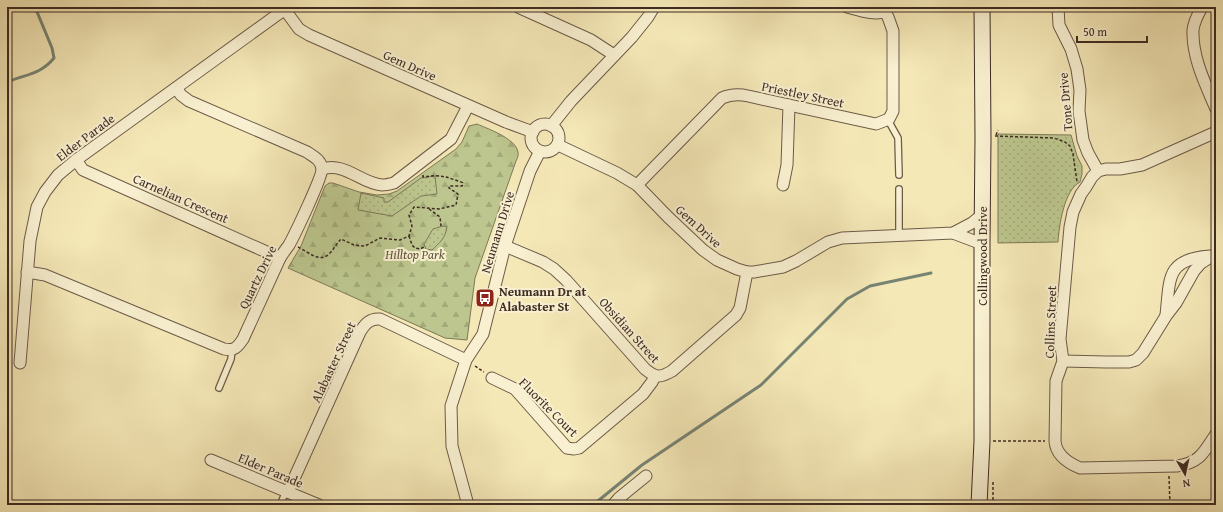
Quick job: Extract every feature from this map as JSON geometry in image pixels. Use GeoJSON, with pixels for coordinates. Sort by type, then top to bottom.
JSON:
{"type":"FeatureCollection","features":[{"type":"Feature","properties":{"kind":"main road","name":"Collingwood Drive"},"geometry":{"type":"LineString","coordinates":[[979,505],[982,441],[982,215],[989,137],[982,7]]}},
{"type":"Feature","properties":{"kind":"street"},"geometry":{"type":"LineString","coordinates":[[518,7],[535,11],[590,40],[614,55]]}},
{"type":"Feature","properties":{"kind":"street"},"geometry":{"type":"LineString","coordinates":[[551,126],[571,101],[648,17],[654,7]]}},
{"type":"Feature","properties":{"kind":"street"},"geometry":{"type":"LineString","coordinates":[[847,7],[872,13],[886,10],[893,31],[893,111],[890,119],[888,120]]}},
{"type":"Feature","properties":{"kind":"street","name":"Tone Drive"},"geometry":{"type":"LineString","coordinates":[[1058,7],[1060,25],[1071,49],[1077,69],[1080,90],[1079,111],[1083,140],[1098,171]]}},
{"type":"Feature","properties":{"kind":"street"},"geometry":{"type":"LineString","coordinates":[[1202,7],[1197,15],[1193,29],[1195,49],[1200,71],[1216,109]]}},
{"type":"Feature","properties":{"kind":"street","name":"Elder Parade"},"geometry":{"type":"LineString","coordinates":[[20,363],[30,241],[38,207],[45,192],[58,175],[76,160],[287,8]]}},
{"type":"Feature","properties":{"kind":"street","name":"Gem Drive"},"geometry":{"type":"LineString","coordinates":[[287,8],[300,29],[309,35],[468,106],[533,132]]}},
{"type":"Feature","properties":{"kind":"street"},"geometry":{"type":"LineString","coordinates":[[176,88],[181,95],[189,101],[307,152],[319,160],[322,169],[328,167],[338,167],[370,182],[383,185],[394,183],[451,139],[468,106]]}},
{"type":"Feature","properties":{"kind":"street","name":"Priestley Street"},"geometry":{"type":"LineString","coordinates":[[637,185],[722,98],[729,95],[739,94],[876,124],[888,120]]}},
{"type":"Feature","properties":{"kind":"street"},"geometry":{"type":"LineString","coordinates":[[783,185],[787,165],[788,105]]}},
{"type":"Feature","properties":{"kind":"street"},"geometry":{"type":"LineString","coordinates":[[547,125],[555,128],[559,135],[558,145],[549,152],[540,151],[533,145],[533,132],[539,126],[547,125]]}},
{"type":"Feature","properties":{"kind":"street"},"geometry":{"type":"LineString","coordinates":[[1098,171],[1142,165],[1216,132]]}},
{"type":"Feature","properties":{"kind":"street","name":"Gem Drive"},"geometry":{"type":"LineString","coordinates":[[558,145],[617,173],[637,185],[703,250],[717,260],[747,272],[783,267],[828,242],[842,238],[953,233],[982,244]]}},
{"type":"Feature","properties":{"kind":"street","name":"Neumann Drive"},"geometry":{"type":"LineString","coordinates":[[468,505],[452,446],[451,406],[466,360],[483,334],[504,246],[530,171],[540,151]]}},
{"type":"Feature","properties":{"kind":"street","name":"Carnelian Crescent"},"geometry":{"type":"LineString","coordinates":[[76,160],[83,170],[280,258]]}},
{"type":"Feature","properties":{"kind":"street","name":"Quartz Drive"},"geometry":{"type":"LineString","coordinates":[[232,350],[238,346],[243,339],[280,258],[288,246],[311,199],[322,169]]}},
{"type":"Feature","properties":{"kind":"street","name":"Collins Street"},"geometry":{"type":"LineString","coordinates":[[1098,171],[1092,177],[1081,194],[1073,212],[1070,227],[1060,339],[1063,361],[1056,381],[1055,445],[1060,454],[1069,464],[1080,468],[1169,467],[1187,465],[1198,459],[1216,434]]}},
{"type":"Feature","properties":{"kind":"street","name":"Gem Drive"},"geometry":{"type":"LineString","coordinates":[[953,233],[972,223],[982,215]]}},
{"type":"Feature","properties":{"kind":"street","name":"Obsidian Street"},"geometry":{"type":"LineString","coordinates":[[504,246],[543,262],[554,269],[566,280],[645,369],[655,376],[665,375],[672,371],[736,315],[740,308],[747,272]]}},
{"type":"Feature","properties":{"kind":"street"},"geometry":{"type":"LineString","coordinates":[[1063,361],[1129,362],[1136,360],[1143,353],[1176,303],[1194,271],[1201,263],[1214,255]]}},
{"type":"Feature","properties":{"kind":"street"},"geometry":{"type":"LineString","coordinates":[[1166,316],[1171,277],[1175,267],[1182,262],[1200,256],[1214,255]]}},
{"type":"Feature","properties":{"kind":"street"},"geometry":{"type":"LineString","coordinates":[[27,272],[45,275],[224,349],[232,350]]}},
{"type":"Feature","properties":{"kind":"street","name":"Alabaster Street"},"geometry":{"type":"LineString","coordinates":[[287,492],[360,332],[368,321],[374,318],[380,319],[466,360]]}},
{"type":"Feature","properties":{"kind":"street","name":"Fluorite Court"},"geometry":{"type":"LineString","coordinates":[[492,378],[515,389],[567,448],[574,450],[580,448],[643,394],[655,376]]}},
{"type":"Feature","properties":{"kind":"street","name":"Elder Parade"},"geometry":{"type":"LineString","coordinates":[[211,460],[319,505]]}},
{"type":"Feature","properties":{"kind":"street"},"geometry":{"type":"LineString","coordinates":[[619,503],[646,476]]}},
{"type":"Feature","properties":{"kind":"lane"},"geometry":{"type":"LineString","coordinates":[[888,120],[898,138],[899,175]]}},
{"type":"Feature","properties":{"kind":"lane"},"geometry":{"type":"LineString","coordinates":[[899,189],[899,235]]}},
{"type":"Feature","properties":{"kind":"lane"},"geometry":{"type":"LineString","coordinates":[[219,388],[231,358],[232,350]]}},
{"type":"Feature","properties":{"kind":"lane"},"geometry":{"type":"LineString","coordinates":[[280,505],[287,492]]}},
{"type":"Feature","properties":{"kind":"path"},"geometry":{"type":"LineString","coordinates":[[989,137],[998,130]]}},
{"type":"Feature","properties":{"kind":"path"},"geometry":{"type":"LineString","coordinates":[[989,137],[1054,138],[1065,142],[1070,146],[1073,154],[1078,186],[1077,190],[1081,194]]}},
{"type":"Feature","properties":{"kind":"path"},"geometry":{"type":"LineString","coordinates":[[422,171],[423,176],[443,176],[464,183],[462,186],[449,186],[449,188],[458,194],[456,205],[439,209],[414,207],[409,215],[412,226],[409,236],[412,245],[415,248],[420,249],[424,247]]}},
{"type":"Feature","properties":{"kind":"path"},"geometry":{"type":"LineString","coordinates":[[427,208],[440,217],[441,226]]}},
{"type":"Feature","properties":{"kind":"path"},"geometry":{"type":"LineString","coordinates":[[300,247],[318,258],[323,258],[330,253],[336,243],[341,239],[354,245],[365,246],[380,238],[400,240],[409,236]]}},
{"type":"Feature","properties":{"kind":"path"},"geometry":{"type":"LineString","coordinates":[[466,360],[492,378]]}},
{"type":"Feature","properties":{"kind":"path"},"geometry":{"type":"LineString","coordinates":[[982,441],[1023,442],[1055,440]]}},
{"type":"Feature","properties":{"kind":"path"},"geometry":{"type":"LineString","coordinates":[[1169,467],[1170,505]]}},
{"type":"Feature","properties":{"kind":"green space","name":"Hilltop Park"},"geometry":{"type":"Polygon","coordinates":[[[477,124],[505,137],[512,142],[517,148],[518,154],[475,278],[467,340],[445,338],[288,268],[301,246],[325,186],[329,183],[333,183],[359,192],[377,195],[389,194],[397,191],[456,149],[462,142],[469,126],[477,124]]]}},
{"type":"Feature","properties":{"kind":"green space"},"geometry":{"type":"Polygon","coordinates":[[[998,134],[1071,135],[1077,156],[1082,166],[1082,174],[1080,182],[1070,192],[1066,200],[1061,218],[1058,242],[998,243],[998,134]]]}},
{"type":"Feature","properties":{"kind":"green space"},"geometry":{"type":"Polygon","coordinates":[[[435,176],[437,194],[421,196],[392,216],[358,210],[361,193],[384,198],[384,202],[388,202],[421,178],[435,176]]]}},
{"type":"Feature","properties":{"kind":"green space"},"geometry":{"type":"Polygon","coordinates":[[[443,226],[447,227],[442,240],[432,250],[426,249],[424,244],[433,229],[443,226]]]}},
{"type":"Feature","properties":{"kind":"waterway"},"geometry":{"type":"LineString","coordinates":[[7,82],[38,71],[49,64],[54,58],[52,48],[35,7]]}},
{"type":"Feature","properties":{"kind":"waterway"},"geometry":{"type":"LineString","coordinates":[[593,505],[642,465],[761,385],[847,299],[870,286],[931,273]]}},
{"type":"Feature","properties":{"kind":"place","name":"Neumann Dr at Alabaster St"},"geometry":{"type":"Point","coordinates":[485,298]}}]}
